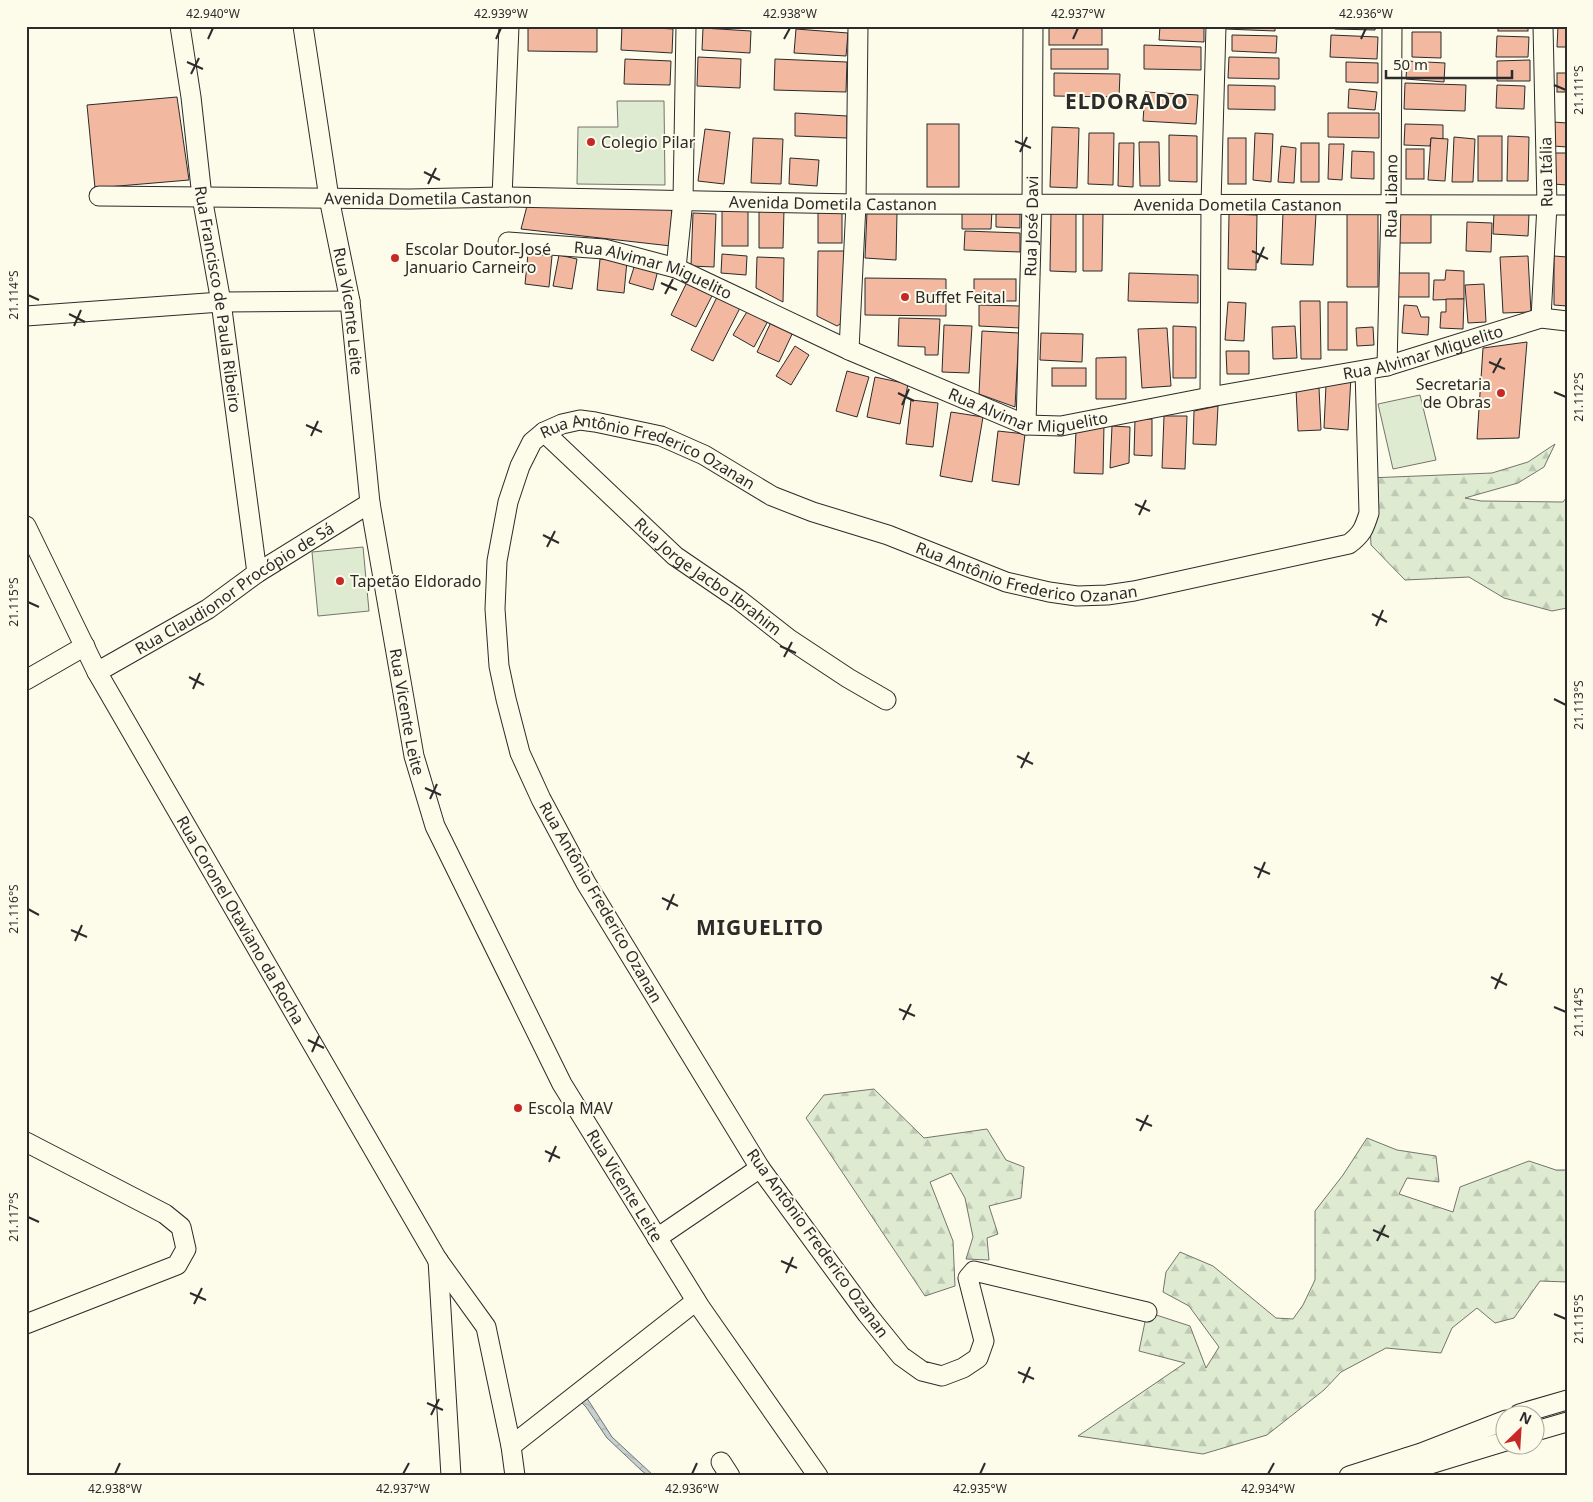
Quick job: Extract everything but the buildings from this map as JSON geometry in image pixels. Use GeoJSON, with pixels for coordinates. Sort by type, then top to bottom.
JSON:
{"type":"FeatureCollection","features":[{"type":"Feature","properties":{"kind":"street","name":"Rua Francisco de Paula Ribeiro"},"geometry":{"type":"LineString","coordinates":[[180,26],[191,96],[202,197],[221,302],[257,573]]}},
{"type":"Feature","properties":{"kind":"street","name":"Rua Vicente Leite"},"geometry":{"type":"LineString","coordinates":[[303,26],[329,198],[350,301],[370,503],[414,756],[435,826],[562,1084],[696,1301],[818,1476]]}},
{"type":"Feature","properties":{"kind":"street"},"geometry":{"type":"LineString","coordinates":[[502,198],[509,26]]}},
{"type":"Feature","properties":{"kind":"street"},"geometry":{"type":"LineString","coordinates":[[676,268],[683,200],[686,26]]}},
{"type":"Feature","properties":{"kind":"street"},"geometry":{"type":"LineString","coordinates":[[849,350],[856,204],[858,26]]}},
{"type":"Feature","properties":{"kind":"street","name":"Rua José Davi"},"geometry":{"type":"LineString","coordinates":[[1026,425],[1032,204],[1033,26]]}},
{"type":"Feature","properties":{"kind":"street"},"geometry":{"type":"LineString","coordinates":[[1210,397],[1211,204],[1216,26]]}},
{"type":"Feature","properties":{"kind":"street","name":"Rua Libano"},"geometry":{"type":"LineString","coordinates":[[1387,366],[1391,205],[1392,26]]}},
{"type":"Feature","properties":{"kind":"street","name":"Rua Itália"},"geometry":{"type":"LineString","coordinates":[[1541,318],[1547,205],[1543,26]]}},
{"type":"Feature","properties":{"kind":"street","name":"Avenida Dometila Castanon"},"geometry":{"type":"LineString","coordinates":[[99,196],[502,198],[856,204],[1567,205]]}},
{"type":"Feature","properties":{"kind":"street","name":"Rua Alvimar Miguelito"},"geometry":{"type":"LineString","coordinates":[[508,242],[604,249],[676,268],[849,350],[1026,425],[1061,426],[1210,397],[1387,366],[1541,318],[1567,321]]}},
{"type":"Feature","properties":{"kind":"street"},"geometry":{"type":"LineString","coordinates":[[26,316],[221,302],[350,301]]}},
{"type":"Feature","properties":{"kind":"street","name":"Rua Antônio Frederico Ozanan"},"geometry":{"type":"LineString","coordinates":[[1147,1312],[974,1271],[968,1278],[984,1341],[978,1358],[963,1368],[942,1376],[922,1371],[901,1356],[866,1314],[760,1168],[586,882],[541,799],[520,753],[500,666],[495,609],[497,561],[508,502],[520,466],[532,442],[544,432],[562,424],[580,420],[619,426],[661,436],[704,455],[772,496],[813,512],[888,535],[1006,582],[1076,596],[1134,591],[1349,544],[1357,538],[1362,532],[1369,513],[1365,370]]}},
{"type":"Feature","properties":{"kind":"street","name":"Rua Jorge Jacbo Ibrahim"},"geometry":{"type":"LineString","coordinates":[[544,432],[674,556],[738,599],[789,639],[848,678],[886,700]]}},
{"type":"Feature","properties":{"kind":"street","name":"Rua Claudionor Procópio de Sá"},"geometry":{"type":"LineString","coordinates":[[97,672],[208,609],[257,573],[370,503]]}},
{"type":"Feature","properties":{"kind":"street","name":"Rua Coronel Otaviano da Rocha"},"geometry":{"type":"LineString","coordinates":[[26,526],[97,672],[437,1259],[486,1327],[511,1446],[515,1476]]}},
{"type":"Feature","properties":{"kind":"street"},"geometry":{"type":"LineString","coordinates":[[26,680],[85,646]]}},
{"type":"Feature","properties":{"kind":"street"},"geometry":{"type":"LineString","coordinates":[[26,1142],[165,1214],[181,1227],[186,1249],[177,1265],[26,1324]]}},
{"type":"Feature","properties":{"kind":"street"},"geometry":{"type":"LineString","coordinates":[[657,1238],[760,1168]]}},
{"type":"Feature","properties":{"kind":"street"},"geometry":{"type":"LineString","coordinates":[[437,1259],[451,1476]]}},
{"type":"Feature","properties":{"kind":"street"},"geometry":{"type":"LineString","coordinates":[[511,1446],[696,1301]]}},
{"type":"Feature","properties":{"kind":"street"},"geometry":{"type":"LineString","coordinates":[[1546,1406],[1567,1400]]}},
{"type":"Feature","properties":{"kind":"street"},"geometry":{"type":"LineString","coordinates":[[1546,1428],[1567,1422]]}},
{"type":"Feature","properties":{"kind":"street"},"geometry":{"type":"LineString","coordinates":[[1395,1476],[1496,1425]]}},
{"type":"Feature","properties":{"kind":"street"},"geometry":{"type":"LineString","coordinates":[[1350,1476],[1412,1468],[1496,1444]]}},
{"type":"Feature","properties":{"kind":"green space"},"geometry":{"type":"Polygon","coordinates":[[[617,101],[664,101],[665,185],[577,184],[578,127],[618,127],[617,101]]]}},
{"type":"Feature","properties":{"kind":"green space"},"geometry":{"type":"Polygon","coordinates":[[[1420,395],[1436,460],[1393,469],[1378,404],[1420,395]]]}},
{"type":"Feature","properties":{"kind":"green space"},"geometry":{"type":"Polygon","coordinates":[[[1555,444],[1544,467],[1518,483],[1465,498],[1481,501],[1563,502],[1567,497],[1567,608],[1552,611],[1504,598],[1469,577],[1405,580],[1371,545],[1368,478],[1492,473],[1528,462],[1555,444]]]}},
{"type":"Feature","properties":{"kind":"green space","name":"Tapetão Eldorado"},"geometry":{"type":"Polygon","coordinates":[[[363,547],[369,611],[318,616],[312,552],[363,547]]]}},
{"type":"Feature","properties":{"kind":"green space"},"geometry":{"type":"Polygon","coordinates":[[[874,1089],[924,1138],[987,1129],[1006,1160],[1024,1167],[1021,1198],[989,1206],[998,1234],[987,1238],[989,1260],[966,1259],[973,1237],[965,1198],[951,1173],[930,1182],[953,1241],[955,1286],[925,1296],[806,1118],[824,1095],[874,1089]]]}},
{"type":"Feature","properties":{"kind":"green space"},"geometry":{"type":"Polygon","coordinates":[[[1367,1138],[1397,1150],[1436,1156],[1439,1182],[1407,1178],[1399,1194],[1453,1212],[1460,1187],[1529,1161],[1556,1170],[1567,1170],[1567,1282],[1540,1281],[1514,1318],[1495,1323],[1477,1308],[1452,1328],[1441,1353],[1386,1348],[1341,1372],[1324,1390],[1267,1435],[1203,1454],[1078,1436],[1185,1363],[1139,1351],[1147,1312],[1190,1326],[1206,1368],[1219,1347],[1189,1306],[1163,1292],[1166,1272],[1180,1252],[1213,1266],[1276,1318],[1293,1319],[1303,1305],[1315,1280],[1315,1211],[1343,1175],[1367,1138]]]}},
{"type":"Feature","properties":{"kind":"water"},"geometry":{"type":"Polygon","coordinates":[[[583,1392],[612,1437],[654,1476],[649,1476],[642,1471],[607,1438],[580,1401],[583,1392]]]}},
{"type":"Feature","properties":{"kind":"place","name":"Colegio Pilar"},"geometry":{"type":"Point","coordinates":[591,142]}},
{"type":"Feature","properties":{"kind":"place","name":"Escolar Doutor José Januario Carneiro"},"geometry":{"type":"Point","coordinates":[395,258]}},
{"type":"Feature","properties":{"kind":"place","name":"Buffet Feital"},"geometry":{"type":"Point","coordinates":[905,297]}},
{"type":"Feature","properties":{"kind":"place","name":"Secretaria de Obras"},"geometry":{"type":"Point","coordinates":[1501,393]}},
{"type":"Feature","properties":{"kind":"place","name":"Tapetão Eldorado"},"geometry":{"type":"Point","coordinates":[340,581]}},
{"type":"Feature","properties":{"kind":"place","name":"Escola MAV"},"geometry":{"type":"Point","coordinates":[518,1108]}},
{"type":"Feature","properties":{"kind":"district","name":"ELDORADO"},"geometry":{"type":"Point","coordinates":[1127,101]}},
{"type":"Feature","properties":{"kind":"district","name":"MIGUELITO"},"geometry":{"type":"Point","coordinates":[760,927]}}]}
